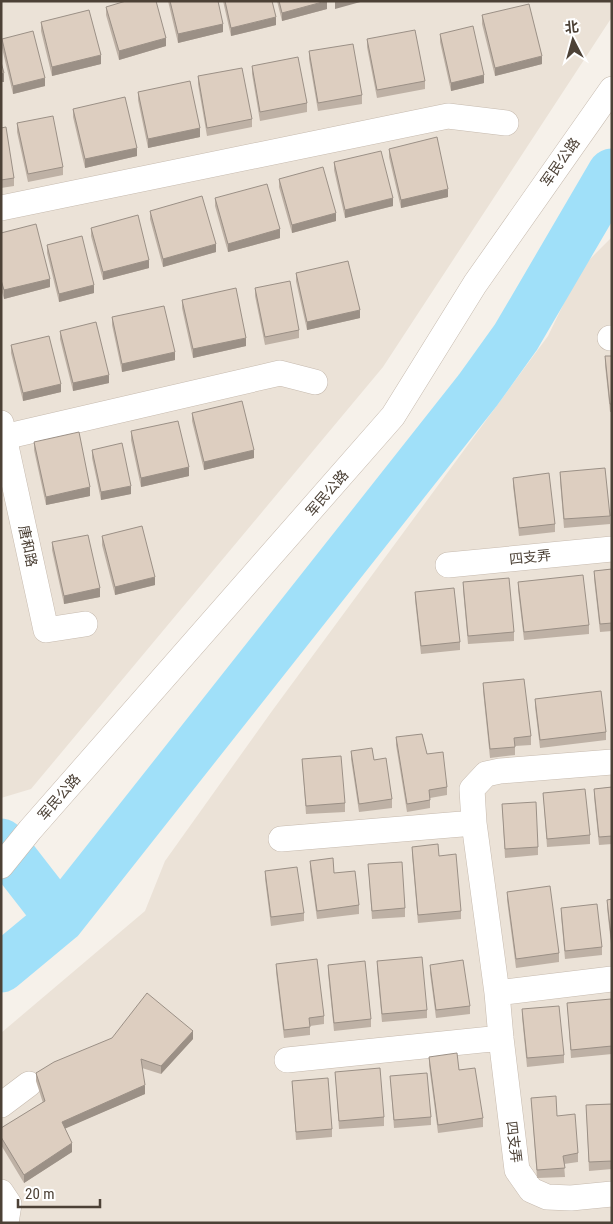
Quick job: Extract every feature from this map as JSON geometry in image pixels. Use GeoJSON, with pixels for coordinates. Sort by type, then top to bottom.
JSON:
{"type":"FeatureCollection","features":[{"type":"Feature","properties":{"kind":"street","name":"军民公路"},"geometry":{"type":"LineString","coordinates":[[1,866],[30,830],[393,416],[475,284],[612,89]]}},
{"type":"Feature","properties":{"kind":"street"},"geometry":{"type":"LineString","coordinates":[[1,208],[448,116],[506,123]]}},
{"type":"Feature","properties":{"kind":"street"},"geometry":{"type":"LineString","coordinates":[[3,430],[280,373],[315,382]]}},
{"type":"Feature","properties":{"kind":"street","name":"唐和路"},"geometry":{"type":"LineString","coordinates":[[3,430],[46,630],[85,624]]}},
{"type":"Feature","properties":{"kind":"street","name":"四支弄"},"geometry":{"type":"LineString","coordinates":[[448,565],[612,548]]}},
{"type":"Feature","properties":{"kind":"street","name":"四支弄"},"geometry":{"type":"LineString","coordinates":[[612,762],[500,771],[486,774],[472,789],[474,823],[497,992],[517,1170],[531,1190],[547,1197],[570,1198],[612,1194]]}},
{"type":"Feature","properties":{"kind":"street"},"geometry":{"type":"LineString","coordinates":[[281,839],[474,823]]}},
{"type":"Feature","properties":{"kind":"street"},"geometry":{"type":"LineString","coordinates":[[497,992],[612,979]]}},
{"type":"Feature","properties":{"kind":"street"},"geometry":{"type":"LineString","coordinates":[[287,1060],[501,1038]]}},
{"type":"Feature","properties":{"kind":"street"},"geometry":{"type":"LineString","coordinates":[[1,1105],[28,1084]]}},
{"type":"Feature","properties":{"kind":"street"},"geometry":{"type":"LineString","coordinates":[[1,1192],[9,1204],[6,1223]]}},
{"type":"Feature","properties":{"kind":"shaded area"},"geometry":{"type":"Polygon","coordinates":[[[1,1],[612,1],[612,17],[383,367],[31,789],[1,798],[1,1]]]}},
{"type":"Feature","properties":{"kind":"shaded area"},"geometry":{"type":"Polygon","coordinates":[[[612,237],[612,1223],[1,1223],[1,1033],[145,911],[165,861],[272,711],[548,336],[581,268],[612,237]]]}},
{"type":"Feature","properties":{"kind":"building"},"geometry":{"type":"Polygon","coordinates":[[[126,1],[156,1],[166,38],[119,51],[106,7],[126,1]]]}},
{"type":"Feature","properties":{"kind":"building"},"geometry":{"type":"Polygon","coordinates":[[[170,1],[218,1],[223,24],[178,34],[170,1]]]}},
{"type":"Feature","properties":{"kind":"building"},"geometry":{"type":"Polygon","coordinates":[[[225,1],[272,1],[276,17],[231,28],[225,1]]]}},
{"type":"Feature","properties":{"kind":"building"},"geometry":{"type":"Polygon","coordinates":[[[279,1],[326,1],[282,13],[279,1]]]}},
{"type":"Feature","properties":{"kind":"building"},"geometry":{"type":"Polygon","coordinates":[[[529,4],[542,56],[495,68],[482,15],[529,4]]]}},
{"type":"Feature","properties":{"kind":"building"},"geometry":{"type":"Polygon","coordinates":[[[89,10],[101,55],[52,67],[41,22],[89,10]]]}},
{"type":"Feature","properties":{"kind":"building"},"geometry":{"type":"Polygon","coordinates":[[[473,26],[484,75],[451,83],[440,34],[473,26]]]}},
{"type":"Feature","properties":{"kind":"building"},"geometry":{"type":"Polygon","coordinates":[[[415,30],[425,81],[377,90],[367,39],[415,30]]]}},
{"type":"Feature","properties":{"kind":"building"},"geometry":{"type":"Polygon","coordinates":[[[33,31],[45,78],[13,86],[2,39],[33,31]]]}},
{"type":"Feature","properties":{"kind":"building"},"geometry":{"type":"Polygon","coordinates":[[[353,44],[362,95],[318,103],[309,51],[353,44]]]}},
{"type":"Feature","properties":{"kind":"building"},"geometry":{"type":"Polygon","coordinates":[[[298,57],[307,103],[260,112],[252,66],[298,57]]]}},
{"type":"Feature","properties":{"kind":"building"},"geometry":{"type":"Polygon","coordinates":[[[1,62],[4,73],[1,74],[1,62]]]}},
{"type":"Feature","properties":{"kind":"building"},"geometry":{"type":"Polygon","coordinates":[[[242,68],[252,119],[207,128],[198,76],[242,68]]]}},
{"type":"Feature","properties":{"kind":"building"},"geometry":{"type":"Polygon","coordinates":[[[190,81],[200,128],[148,139],[138,92],[190,81]]]}},
{"type":"Feature","properties":{"kind":"building"},"geometry":{"type":"Polygon","coordinates":[[[125,97],[137,148],[85,159],[73,109],[125,97]]]}},
{"type":"Feature","properties":{"kind":"building"},"geometry":{"type":"Polygon","coordinates":[[[53,116],[63,167],[28,174],[17,123],[53,116]]]}},
{"type":"Feature","properties":{"kind":"building"},"geometry":{"type":"Polygon","coordinates":[[[6,127],[14,178],[1,180],[1,128],[6,127]]]}},
{"type":"Feature","properties":{"kind":"building"},"geometry":{"type":"Polygon","coordinates":[[[437,137],[448,189],[401,200],[389,149],[437,137]]]}},
{"type":"Feature","properties":{"kind":"building"},"geometry":{"type":"Polygon","coordinates":[[[381,151],[393,198],[345,210],[334,162],[381,151]]]}},
{"type":"Feature","properties":{"kind":"building"},"geometry":{"type":"Polygon","coordinates":[[[323,167],[336,213],[292,225],[279,179],[323,167]]]}},
{"type":"Feature","properties":{"kind":"building"},"geometry":{"type":"Polygon","coordinates":[[[267,184],[280,229],[228,244],[215,198],[267,184]]]}},
{"type":"Feature","properties":{"kind":"building"},"geometry":{"type":"Polygon","coordinates":[[[202,196],[216,244],[163,259],[150,211],[202,196]]]}},
{"type":"Feature","properties":{"kind":"building"},"geometry":{"type":"Polygon","coordinates":[[[138,215],[149,260],[103,272],[91,228],[138,215]]]}},
{"type":"Feature","properties":{"kind":"building"},"geometry":{"type":"Polygon","coordinates":[[[36,224],[50,279],[4,290],[1,280],[1,233],[36,224]]]}},
{"type":"Feature","properties":{"kind":"building"},"geometry":{"type":"Polygon","coordinates":[[[82,236],[94,285],[59,294],[47,245],[82,236]]]}},
{"type":"Feature","properties":{"kind":"building"},"geometry":{"type":"Polygon","coordinates":[[[348,261],[360,310],[307,322],[296,273],[348,261]]]}},
{"type":"Feature","properties":{"kind":"building"},"geometry":{"type":"Polygon","coordinates":[[[290,281],[299,330],[265,337],[255,288],[290,281]]]}},
{"type":"Feature","properties":{"kind":"building"},"geometry":{"type":"Polygon","coordinates":[[[236,288],[246,338],[193,349],[182,300],[236,288]]]}},
{"type":"Feature","properties":{"kind":"building"},"geometry":{"type":"Polygon","coordinates":[[[164,306],[175,352],[122,364],[112,317],[164,306]]]}},
{"type":"Feature","properties":{"kind":"building"},"geometry":{"type":"Polygon","coordinates":[[[96,322],[109,375],[73,383],[60,331],[96,322]]]}},
{"type":"Feature","properties":{"kind":"building"},"geometry":{"type":"Polygon","coordinates":[[[49,336],[61,384],[23,393],[11,345],[49,336]]]}},
{"type":"Feature","properties":{"kind":"building"},"geometry":{"type":"Polygon","coordinates":[[[605,356],[612,356],[612,404],[610,404],[605,356]]]}},
{"type":"Feature","properties":{"kind":"building"},"geometry":{"type":"Polygon","coordinates":[[[242,401],[254,450],[204,462],[192,413],[242,401]]]}},
{"type":"Feature","properties":{"kind":"building"},"geometry":{"type":"Polygon","coordinates":[[[178,421],[189,467],[141,478],[131,431],[178,421]]]}},
{"type":"Feature","properties":{"kind":"building"},"geometry":{"type":"Polygon","coordinates":[[[79,432],[90,487],[46,497],[34,442],[79,432]]]}},
{"type":"Feature","properties":{"kind":"building"},"geometry":{"type":"Polygon","coordinates":[[[122,443],[131,486],[101,492],[92,450],[122,443]]]}},
{"type":"Feature","properties":{"kind":"building"},"geometry":{"type":"Polygon","coordinates":[[[605,468],[610,516],[564,519],[560,472],[605,468]]]}},
{"type":"Feature","properties":{"kind":"building"},"geometry":{"type":"Polygon","coordinates":[[[549,473],[555,524],[519,528],[513,478],[549,473]]]}},
{"type":"Feature","properties":{"kind":"building"},"geometry":{"type":"Polygon","coordinates":[[[142,526],[155,577],[115,587],[102,536],[142,526]]]}},
{"type":"Feature","properties":{"kind":"building"},"geometry":{"type":"Polygon","coordinates":[[[88,535],[100,588],[64,596],[52,542],[88,535]]]}},
{"type":"Feature","properties":{"kind":"building"},"geometry":{"type":"Polygon","coordinates":[[[612,569],[612,623],[600,624],[594,571],[612,569]]]}},
{"type":"Feature","properties":{"kind":"building"},"geometry":{"type":"Polygon","coordinates":[[[583,575],[589,625],[524,632],[518,582],[583,575]]]}},
{"type":"Feature","properties":{"kind":"building"},"geometry":{"type":"Polygon","coordinates":[[[509,578],[514,632],[468,636],[463,582],[509,578]]]}},
{"type":"Feature","properties":{"kind":"building"},"geometry":{"type":"Polygon","coordinates":[[[454,588],[460,642],[421,646],[415,592],[454,588]]]}},
{"type":"Feature","properties":{"kind":"building"},"geometry":{"type":"Polygon","coordinates":[[[524,679],[531,736],[514,738],[515,747],[490,749],[483,683],[524,679]]]}},
{"type":"Feature","properties":{"kind":"building"},"geometry":{"type":"Polygon","coordinates":[[[601,691],[606,732],[540,740],[535,699],[601,691]]]}},
{"type":"Feature","properties":{"kind":"building"},"geometry":{"type":"Polygon","coordinates":[[[422,734],[427,754],[443,752],[447,787],[429,790],[430,800],[407,804],[396,737],[422,734]]]}},
{"type":"Feature","properties":{"kind":"building"},"geometry":{"type":"Polygon","coordinates":[[[372,748],[374,760],[386,758],[392,799],[359,804],[351,751],[372,748]]]}},
{"type":"Feature","properties":{"kind":"building"},"geometry":{"type":"Polygon","coordinates":[[[341,756],[345,803],[306,806],[302,759],[341,756]]]}},
{"type":"Feature","properties":{"kind":"building"},"geometry":{"type":"Polygon","coordinates":[[[612,787],[612,836],[599,837],[594,789],[612,787]]]}},
{"type":"Feature","properties":{"kind":"building"},"geometry":{"type":"Polygon","coordinates":[[[585,789],[590,835],[547,839],[543,793],[585,789]]]}},
{"type":"Feature","properties":{"kind":"building"},"geometry":{"type":"Polygon","coordinates":[[[536,802],[538,847],[505,849],[502,804],[536,802]]]}},
{"type":"Feature","properties":{"kind":"building"},"geometry":{"type":"Polygon","coordinates":[[[438,844],[439,856],[456,854],[461,911],[418,915],[412,847],[438,844]]]}},
{"type":"Feature","properties":{"kind":"building"},"geometry":{"type":"Polygon","coordinates":[[[333,858],[334,873],[355,871],[359,905],[317,911],[310,861],[333,858]]]}},
{"type":"Feature","properties":{"kind":"building"},"geometry":{"type":"Polygon","coordinates":[[[402,862],[405,908],[372,911],[368,864],[402,862]]]}},
{"type":"Feature","properties":{"kind":"building"},"geometry":{"type":"Polygon","coordinates":[[[297,867],[304,913],[271,917],[265,871],[297,867]]]}},
{"type":"Feature","properties":{"kind":"building"},"geometry":{"type":"Polygon","coordinates":[[[550,886],[559,953],[516,959],[507,892],[550,886]]]}},
{"type":"Feature","properties":{"kind":"building"},"geometry":{"type":"Polygon","coordinates":[[[612,899],[612,945],[607,900],[612,899]]]}},
{"type":"Feature","properties":{"kind":"building"},"geometry":{"type":"Polygon","coordinates":[[[597,904],[602,947],[565,951],[561,908],[597,904]]]}},
{"type":"Feature","properties":{"kind":"building"},"geometry":{"type":"Polygon","coordinates":[[[422,957],[427,1010],[382,1014],[377,961],[422,957]]]}},
{"type":"Feature","properties":{"kind":"building"},"geometry":{"type":"Polygon","coordinates":[[[317,959],[324,1016],[309,1018],[310,1027],[284,1030],[276,964],[317,959]]]}},
{"type":"Feature","properties":{"kind":"building"},"geometry":{"type":"Polygon","coordinates":[[[463,960],[470,1006],[436,1010],[430,965],[463,960]]]}},
{"type":"Feature","properties":{"kind":"building"},"geometry":{"type":"Polygon","coordinates":[[[365,961],[371,1019],[334,1023],[328,965],[365,961]]]}},
{"type":"Feature","properties":{"kind":"building"},"geometry":{"type":"Polygon","coordinates":[[[147,993],[193,1031],[161,1066],[141,1059],[145,1085],[62,1122],[72,1143],[24,1175],[1,1137],[1,1128],[45,1101],[36,1073],[54,1062],[112,1038],[147,993]]]}},
{"type":"Feature","properties":{"kind":"building"},"geometry":{"type":"Polygon","coordinates":[[[611,999],[612,1046],[571,1050],[567,1003],[611,999]]]}},
{"type":"Feature","properties":{"kind":"building"},"geometry":{"type":"Polygon","coordinates":[[[559,1006],[564,1055],[527,1058],[522,1009],[559,1006]]]}},
{"type":"Feature","properties":{"kind":"building"},"geometry":{"type":"Polygon","coordinates":[[[457,1053],[459,1070],[475,1068],[483,1118],[438,1125],[429,1057],[457,1053]]]}},
{"type":"Feature","properties":{"kind":"building"},"geometry":{"type":"Polygon","coordinates":[[[380,1068],[384,1117],[339,1121],[335,1072],[380,1068]]]}},
{"type":"Feature","properties":{"kind":"building"},"geometry":{"type":"Polygon","coordinates":[[[427,1073],[431,1117],[394,1120],[390,1076],[427,1073]]]}},
{"type":"Feature","properties":{"kind":"building"},"geometry":{"type":"Polygon","coordinates":[[[328,1078],[332,1129],[296,1132],[292,1081],[328,1078]]]}},
{"type":"Feature","properties":{"kind":"building"},"geometry":{"type":"Polygon","coordinates":[[[556,1096],[557,1116],[575,1114],[578,1153],[563,1156],[565,1168],[537,1170],[531,1098],[556,1096]]]}},
{"type":"Feature","properties":{"kind":"building"},"geometry":{"type":"Polygon","coordinates":[[[612,1104],[612,1161],[589,1162],[586,1105],[612,1104]]]}},
{"type":"Feature","properties":{"kind":"waterway"},"geometry":{"type":"LineString","coordinates":[[1,968],[60,919],[478,390],[516,337],[612,173]]}},
{"type":"Feature","properties":{"kind":"waterway"},"geometry":{"type":"LineString","coordinates":[[1,843],[60,919]]}}]}
